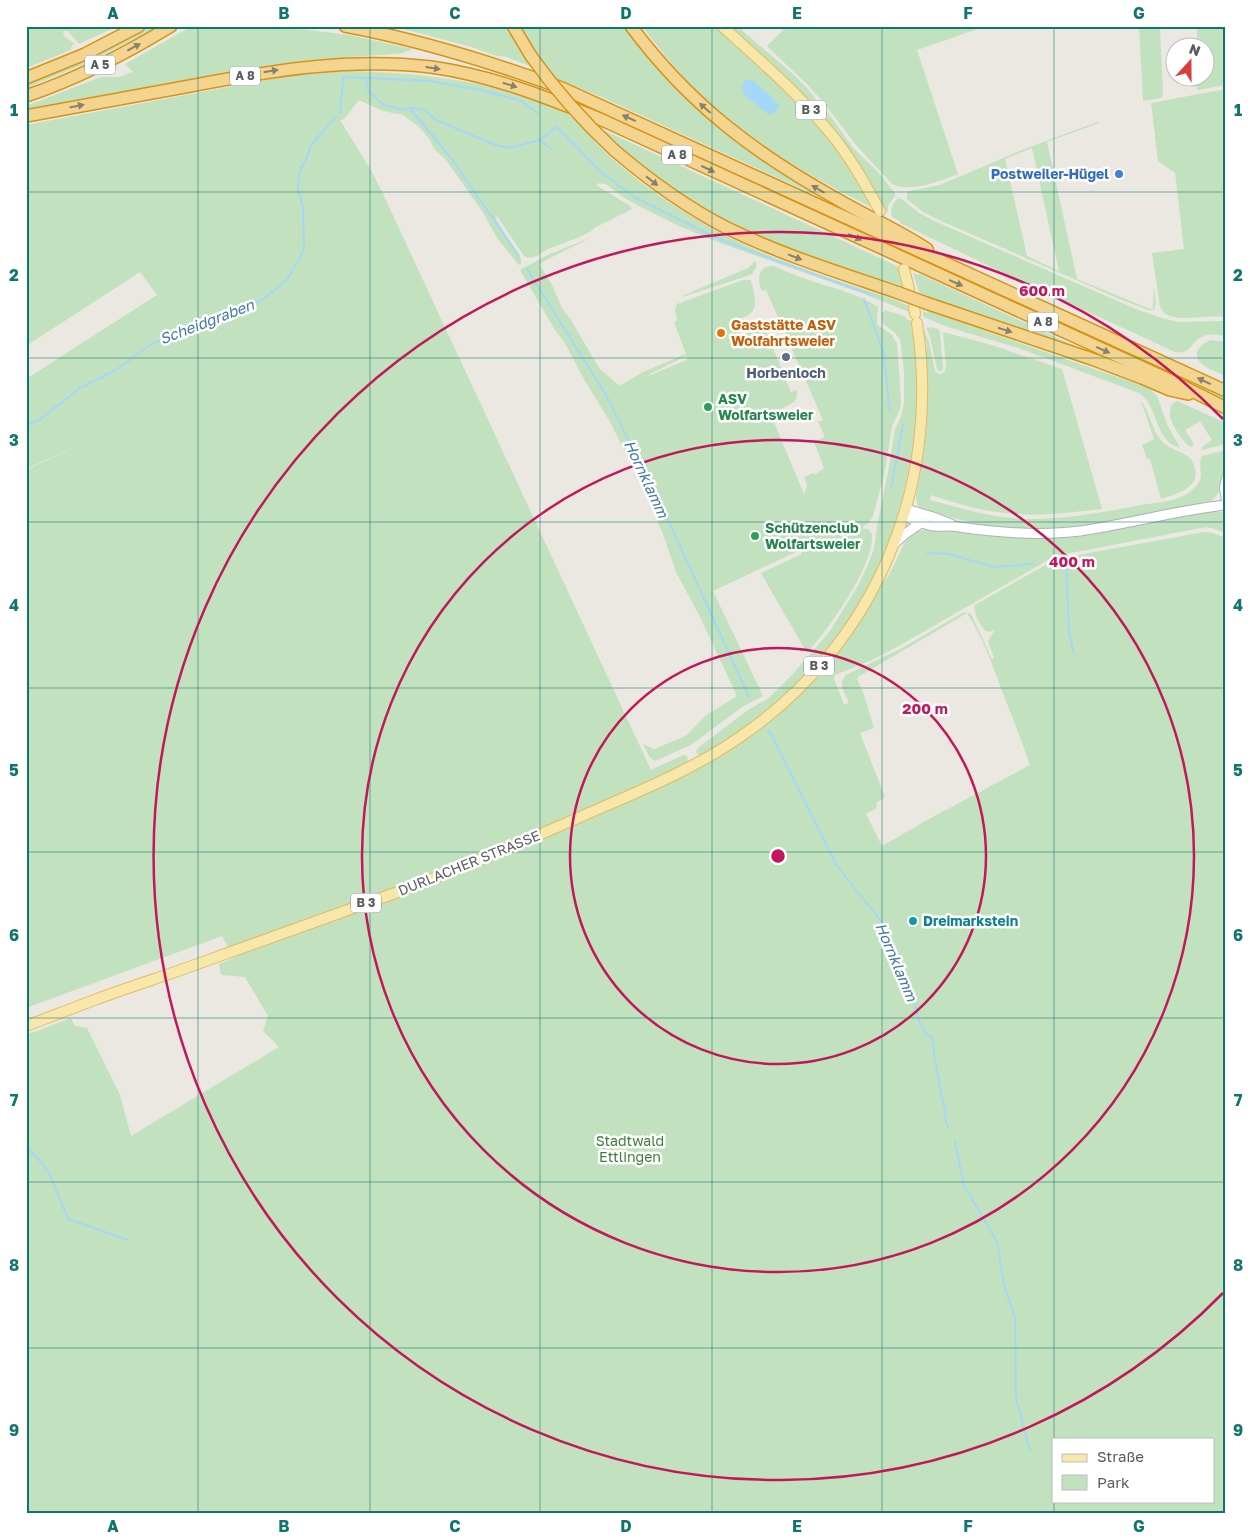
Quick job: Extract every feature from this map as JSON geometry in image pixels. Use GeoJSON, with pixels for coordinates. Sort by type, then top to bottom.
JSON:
{"type":"FeatureCollection","features":[{"type":"Feature","properties":{"kind":"highway","name":"A 5"},"geometry":{"type":"LineString","coordinates":[[26,78],[85,54],[138,26]]}},
{"type":"Feature","properties":{"kind":"highway","name":"A 5"},"geometry":{"type":"LineString","coordinates":[[26,96],[93,68],[171,26]]}},
{"type":"Feature","properties":{"kind":"highway","name":"A 8"},"geometry":{"type":"LineString","coordinates":[[345,26],[450,50],[499,65],[562,88],[1226,391]]}},
{"type":"Feature","properties":{"kind":"highway","name":"A 8"},"geometry":{"type":"LineString","coordinates":[[513,26],[546,77],[574,111],[614,150],[658,186],[726,227],[791,255],[904,291],[926,303],[1092,359],[1170,390],[1204,398]]}},
{"type":"Feature","properties":{"kind":"highway","name":"A 8"},"geometry":{"type":"LineString","coordinates":[[631,26],[660,63],[679,83],[718,120],[752,147],[812,186],[907,236],[949,263]]}},
{"type":"Feature","properties":{"kind":"highway","name":"A 8"},"geometry":{"type":"LineString","coordinates":[[26,116],[272,71],[322,65],[396,64],[432,68],[487,79],[539,94],[600,120],[1174,382],[1226,408]]}},
{"type":"Feature","properties":{"kind":"main road","name":"B 3"},"geometry":{"type":"LineString","coordinates":[[722,26],[788,87],[827,128],[856,168],[880,211]]}},
{"type":"Feature","properties":{"kind":"main road"},"geometry":{"type":"LineString","coordinates":[[904,269],[904,291]]}},
{"type":"Feature","properties":{"kind":"main road","name":"B 3"},"geometry":{"type":"LineString","coordinates":[[894,544],[905,512],[915,470],[922,417],[921,365],[915,315]]}},
{"type":"Feature","properties":{"kind":"main road"},"geometry":{"type":"LineString","coordinates":[[905,512],[921,523],[935,526],[956,526],[1016,533],[1058,533],[1093,529],[1182,511],[1226,505]]}},
{"type":"Feature","properties":{"kind":"main road"},"geometry":{"type":"LineString","coordinates":[[905,512],[933,517],[956,526]]}},
{"type":"Feature","properties":{"kind":"main road"},"geometry":{"type":"LineString","coordinates":[[894,544],[921,523]]}},
{"type":"Feature","properties":{"kind":"main road","name":"DURLACHER STRASSE"},"geometry":{"type":"LineString","coordinates":[[26,1026],[452,872],[659,782],[719,751],[759,724],[800,687],[840,641],[868,599],[882,573],[894,544]]}},
{"type":"Feature","properties":{"kind":"street"},"geometry":{"type":"LineString","coordinates":[[1226,478],[1224,488],[1226,500]]}},
{"type":"Feature","properties":{"kind":"green space"},"geometry":{"type":"Polygon","coordinates":[[[46,26],[118,26],[79,44],[68,31],[63,31],[64,36],[75,44],[72,45],[71,50],[26,68],[26,29],[46,26]]]}},
{"type":"Feature","properties":{"kind":"green space"},"geometry":{"type":"Polygon","coordinates":[[[153,26],[159,26],[87,63],[86,61],[153,26]]]}},
{"type":"Feature","properties":{"kind":"green space"},"geometry":{"type":"Polygon","coordinates":[[[192,26],[291,28],[349,35],[413,49],[403,53],[306,61],[243,70],[26,110],[26,106],[101,77],[119,77],[133,72],[125,64],[192,26]]]}},
{"type":"Feature","properties":{"kind":"green space"},"geometry":{"type":"Polygon","coordinates":[[[392,26],[504,26],[532,67],[507,57],[493,55],[475,48],[392,26]]]}},
{"type":"Feature","properties":{"kind":"green space"},"geometry":{"type":"Polygon","coordinates":[[[520,26],[625,26],[670,81],[704,114],[766,162],[814,193],[555,78],[520,26]]]}},
{"type":"Feature","properties":{"kind":"green space"},"geometry":{"type":"Polygon","coordinates":[[[642,26],[715,26],[795,99],[832,141],[866,193],[871,207],[800,169],[734,123],[687,81],[642,26]]]}},
{"type":"Feature","properties":{"kind":"green space"},"geometry":{"type":"Polygon","coordinates":[[[727,26],[737,26],[806,87],[853,148],[877,171],[895,193],[888,206],[888,213],[854,157],[727,26]]]}},
{"type":"Feature","properties":{"kind":"green space"},"geometry":{"type":"Polygon","coordinates":[[[787,26],[986,26],[917,50],[958,174],[934,183],[916,187],[892,184],[856,145],[808,85],[767,46],[787,26]]]}},
{"type":"Feature","properties":{"kind":"green space"},"geometry":{"type":"Polygon","coordinates":[[[1139,26],[1160,26],[1163,94],[1161,98],[1143,101],[1139,26]]]}},
{"type":"Feature","properties":{"kind":"green space"},"geometry":{"type":"Polygon","coordinates":[[[1197,26],[1226,26],[1226,85],[1214,87],[1214,38],[1197,38],[1197,26]]]}},
{"type":"Feature","properties":{"kind":"green space"},"geometry":{"type":"Polygon","coordinates":[[[84,62],[85,64],[26,88],[26,85],[84,62]]]}},
{"type":"Feature","properties":{"kind":"green space","name":"Stadtwald Ettlingen"},"geometry":{"type":"Polygon","coordinates":[[[348,71],[421,75],[468,82],[514,94],[566,113],[606,153],[638,180],[682,211],[718,232],[795,266],[907,305],[909,312],[715,241],[639,206],[621,196],[606,184],[599,183],[596,185],[632,209],[582,236],[548,249],[537,256],[529,258],[524,256],[497,216],[496,219],[521,259],[521,264],[519,265],[497,238],[482,211],[446,160],[434,149],[430,140],[418,126],[403,115],[383,111],[359,100],[344,119],[340,120],[372,172],[383,194],[651,770],[683,755],[687,756],[688,763],[752,733],[774,717],[826,665],[851,633],[879,587],[889,575],[905,542],[915,532],[927,529],[1024,537],[1213,511],[1222,512],[1226,515],[1226,533],[1206,527],[1055,556],[904,643],[872,660],[835,675],[834,679],[844,704],[849,703],[842,685],[843,678],[846,675],[902,648],[964,612],[971,614],[992,659],[994,658],[988,641],[994,631],[986,631],[981,626],[976,616],[975,605],[1056,559],[1204,532],[1226,538],[1226,1514],[26,1514],[26,1035],[71,1018],[75,1026],[87,1028],[120,1095],[131,1136],[279,1047],[263,1031],[268,1016],[245,977],[221,975],[219,964],[234,958],[222,936],[26,1008],[26,470],[90,440],[26,469],[26,379],[157,295],[140,272],[26,346],[26,125],[292,75],[348,71]],[[967,613],[857,679],[874,728],[860,733],[885,797],[876,803],[877,808],[866,814],[882,846],[1030,765],[990,659],[967,613]]]}},
{"type":"Feature","properties":{"kind":"green space"},"geometry":{"type":"Polygon","coordinates":[[[1226,89],[1226,317],[1173,317],[1165,314],[1160,307],[1152,253],[1184,249],[1175,173],[1158,161],[1151,103],[1226,89]]]}},
{"type":"Feature","properties":{"kind":"green space"},"geometry":{"type":"Polygon","coordinates":[[[573,100],[700,157],[700,158],[576,104],[573,100]]]}},
{"type":"Feature","properties":{"kind":"green space"},"geometry":{"type":"Polygon","coordinates":[[[1097,122],[1099,123],[1047,142],[1077,279],[1150,309],[1153,309],[1154,287],[1156,303],[1154,310],[1148,310],[1122,300],[941,221],[923,212],[907,199],[907,192],[940,185],[1022,150],[1097,122]],[[1032,148],[1005,159],[1027,256],[1059,271],[1032,148]]]}},
{"type":"Feature","properties":{"kind":"green space"},"geometry":{"type":"Polygon","coordinates":[[[601,129],[897,266],[903,287],[788,248],[722,219],[689,200],[658,178],[601,129]]]}},
{"type":"Feature","properties":{"kind":"green space"},"geometry":{"type":"Polygon","coordinates":[[[898,198],[932,220],[1138,310],[1179,322],[1226,321],[1226,336],[1215,334],[1204,336],[1198,339],[1186,351],[1175,352],[900,223],[891,214],[894,202],[898,198]]]}},
{"type":"Feature","properties":{"kind":"green space"},"geometry":{"type":"Polygon","coordinates":[[[594,236],[542,262],[540,265],[552,285],[562,308],[599,368],[617,384],[621,385],[643,372],[686,354],[674,322],[677,320],[675,310],[677,304],[743,280],[750,280],[755,297],[755,306],[747,316],[733,321],[740,336],[764,325],[769,327],[770,329],[766,331],[791,392],[797,390],[795,401],[779,411],[773,420],[804,494],[807,485],[804,477],[814,473],[815,475],[824,468],[814,442],[825,437],[818,422],[823,420],[766,290],[762,291],[759,282],[761,271],[764,268],[773,266],[853,294],[870,302],[878,307],[878,325],[892,335],[897,344],[900,410],[892,426],[884,475],[873,516],[868,524],[863,526],[863,529],[868,529],[872,534],[871,548],[858,580],[837,614],[807,653],[761,573],[802,554],[800,550],[713,591],[763,696],[742,707],[691,745],[655,761],[650,758],[643,744],[654,749],[687,735],[705,716],[737,696],[700,617],[676,572],[646,493],[609,420],[520,270],[548,255],[594,236]],[[686,356],[648,376],[687,360],[686,356]]]}},
{"type":"Feature","properties":{"kind":"green space"},"geometry":{"type":"Polygon","coordinates":[[[755,261],[757,266],[752,274],[682,297],[748,268],[755,261]]]}},
{"type":"Feature","properties":{"kind":"green space"},"geometry":{"type":"Polygon","coordinates":[[[913,273],[919,274],[1073,345],[1072,347],[925,296],[919,292],[913,273]]]}},
{"type":"Feature","properties":{"kind":"green space"},"geometry":{"type":"Polygon","coordinates":[[[885,310],[912,321],[918,367],[913,448],[898,517],[884,557],[868,592],[836,641],[786,695],[754,723],[702,756],[699,755],[696,752],[699,747],[748,710],[769,698],[792,675],[830,631],[859,584],[869,562],[874,549],[895,429],[901,417],[904,403],[904,372],[900,339],[882,323],[881,314],[885,310]]]}},
{"type":"Feature","properties":{"kind":"green space"},"geometry":{"type":"Polygon","coordinates":[[[922,311],[927,313],[928,311],[1149,388],[1157,396],[1167,424],[1180,448],[1165,438],[1150,406],[1139,393],[1021,349],[948,327],[924,317],[922,311]]]}},
{"type":"Feature","properties":{"kind":"green space"},"geometry":{"type":"Polygon","coordinates":[[[926,327],[938,329],[940,333],[942,371],[937,369],[926,327]]]}},
{"type":"Feature","properties":{"kind":"green space"},"geometry":{"type":"Polygon","coordinates":[[[923,328],[929,342],[935,371],[939,374],[944,373],[946,367],[943,332],[992,345],[1062,369],[1102,509],[1049,514],[1017,514],[973,508],[931,495],[930,500],[967,510],[1018,519],[1045,519],[1100,513],[1163,502],[1185,495],[1199,482],[1202,456],[1226,450],[1224,478],[1216,497],[1211,501],[1140,517],[1075,528],[1035,530],[977,524],[921,509],[917,504],[916,495],[927,422],[924,350],[927,348],[923,328]]]}},
{"type":"Feature","properties":{"kind":"green space"},"geometry":{"type":"Polygon","coordinates":[[[1212,340],[1226,342],[1226,376],[1205,366],[1198,358],[1199,348],[1212,340]]]}},
{"type":"Feature","properties":{"kind":"green space"},"geometry":{"type":"Polygon","coordinates":[[[1163,370],[1226,398],[1226,401],[1163,373],[1163,370]]]}},
{"type":"Feature","properties":{"kind":"green space"},"geometry":{"type":"Polygon","coordinates":[[[1141,401],[1160,439],[1190,458],[1195,469],[1196,476],[1190,486],[1179,493],[1161,499],[1150,459],[1147,459],[1142,445],[1154,439],[1141,401]]]}},
{"type":"Feature","properties":{"kind":"green space"},"geometry":{"type":"Polygon","coordinates":[[[1177,401],[1226,423],[1226,444],[1201,450],[1203,446],[1212,440],[1200,421],[1185,430],[1194,444],[1191,447],[1188,445],[1178,433],[1170,416],[1172,404],[1177,401]]]}},
{"type":"Feature","properties":{"kind":"water"},"geometry":{"type":"Polygon","coordinates":[[[752,80],[779,105],[775,113],[769,115],[743,94],[742,86],[744,81],[752,80]]]}},
{"type":"Feature","properties":{"kind":"waterway"},"geometry":{"type":"LineString","coordinates":[[340,113],[343,77],[430,81],[480,90],[522,101],[537,113]]}},
{"type":"Feature","properties":{"kind":"waterway","name":"Hornklamm"},"geometry":{"type":"LineString","coordinates":[[366,78],[368,90],[384,105],[402,110],[410,108],[451,158],[519,256]]}},
{"type":"Feature","properties":{"kind":"waterway"},"geometry":{"type":"LineString","coordinates":[[411,108],[424,110],[436,120],[493,144],[510,148],[540,140],[552,150]]}},
{"type":"Feature","properties":{"kind":"waterway","name":"Scheidgraben"},"geometry":{"type":"LineString","coordinates":[[26,425],[38,421],[80,388],[116,370],[151,344],[207,324],[260,301],[278,288],[288,278],[304,247],[303,207],[298,191],[299,174],[311,145],[336,117]]}},
{"type":"Feature","properties":{"kind":"waterway"},"geometry":{"type":"LineString","coordinates":[[540,140],[557,127],[602,173],[636,198],[710,235],[875,296]]}},
{"type":"Feature","properties":{"kind":"waterway","name":"Hornklamm"},"geometry":{"type":"LineString","coordinates":[[527,269],[606,395],[669,522],[749,697]]}},
{"type":"Feature","properties":{"kind":"waterway"},"geometry":{"type":"LineString","coordinates":[[864,299],[883,351],[890,412]]}},
{"type":"Feature","properties":{"kind":"waterway"},"geometry":{"type":"LineString","coordinates":[[891,488],[903,425]]}},
{"type":"Feature","properties":{"kind":"waterway"},"geometry":{"type":"LineString","coordinates":[[927,553],[948,554],[995,567],[1033,564]]}},
{"type":"Feature","properties":{"kind":"waterway"},"geometry":{"type":"LineString","coordinates":[[1048,565],[1066,566],[1069,631],[1074,654]]}},
{"type":"Feature","properties":{"kind":"waterway","name":"Hornklamm"},"geometry":{"type":"LineString","coordinates":[[769,730],[837,866],[885,926],[900,976],[914,998],[919,1021],[924,1031],[933,1039],[934,1056],[948,1127]]}},
{"type":"Feature","properties":{"kind":"waterway","name":"Hornklamm"},"geometry":{"type":"LineString","coordinates":[[955,1141],[964,1185],[997,1242],[1004,1285],[1015,1318],[1016,1398],[1030,1450]]}},
{"type":"Feature","properties":{"kind":"waterway"},"geometry":{"type":"LineString","coordinates":[[26,1147],[49,1173],[68,1219],[128,1240]]}},
{"type":"Feature","properties":{"kind":"place","name":"Postweiler-Hügel"},"geometry":{"type":"Point","coordinates":[1119,174]}},
{"type":"Feature","properties":{"kind":"place","name":"Gaststätte ASV Wolfahrtsweier"},"geometry":{"type":"Point","coordinates":[721,333]}},
{"type":"Feature","properties":{"kind":"place","name":"Horbenloch"},"geometry":{"type":"Point","coordinates":[786,357]}},
{"type":"Feature","properties":{"kind":"place","name":"ASV Wolfartsweier"},"geometry":{"type":"Point","coordinates":[708,407]}},
{"type":"Feature","properties":{"kind":"place","name":"Schützenclub Wolfartsweier"},"geometry":{"type":"Point","coordinates":[755,536]}},
{"type":"Feature","properties":{"kind":"place","name":"Dreimarkstein"},"geometry":{"type":"Point","coordinates":[913,921]}}]}
